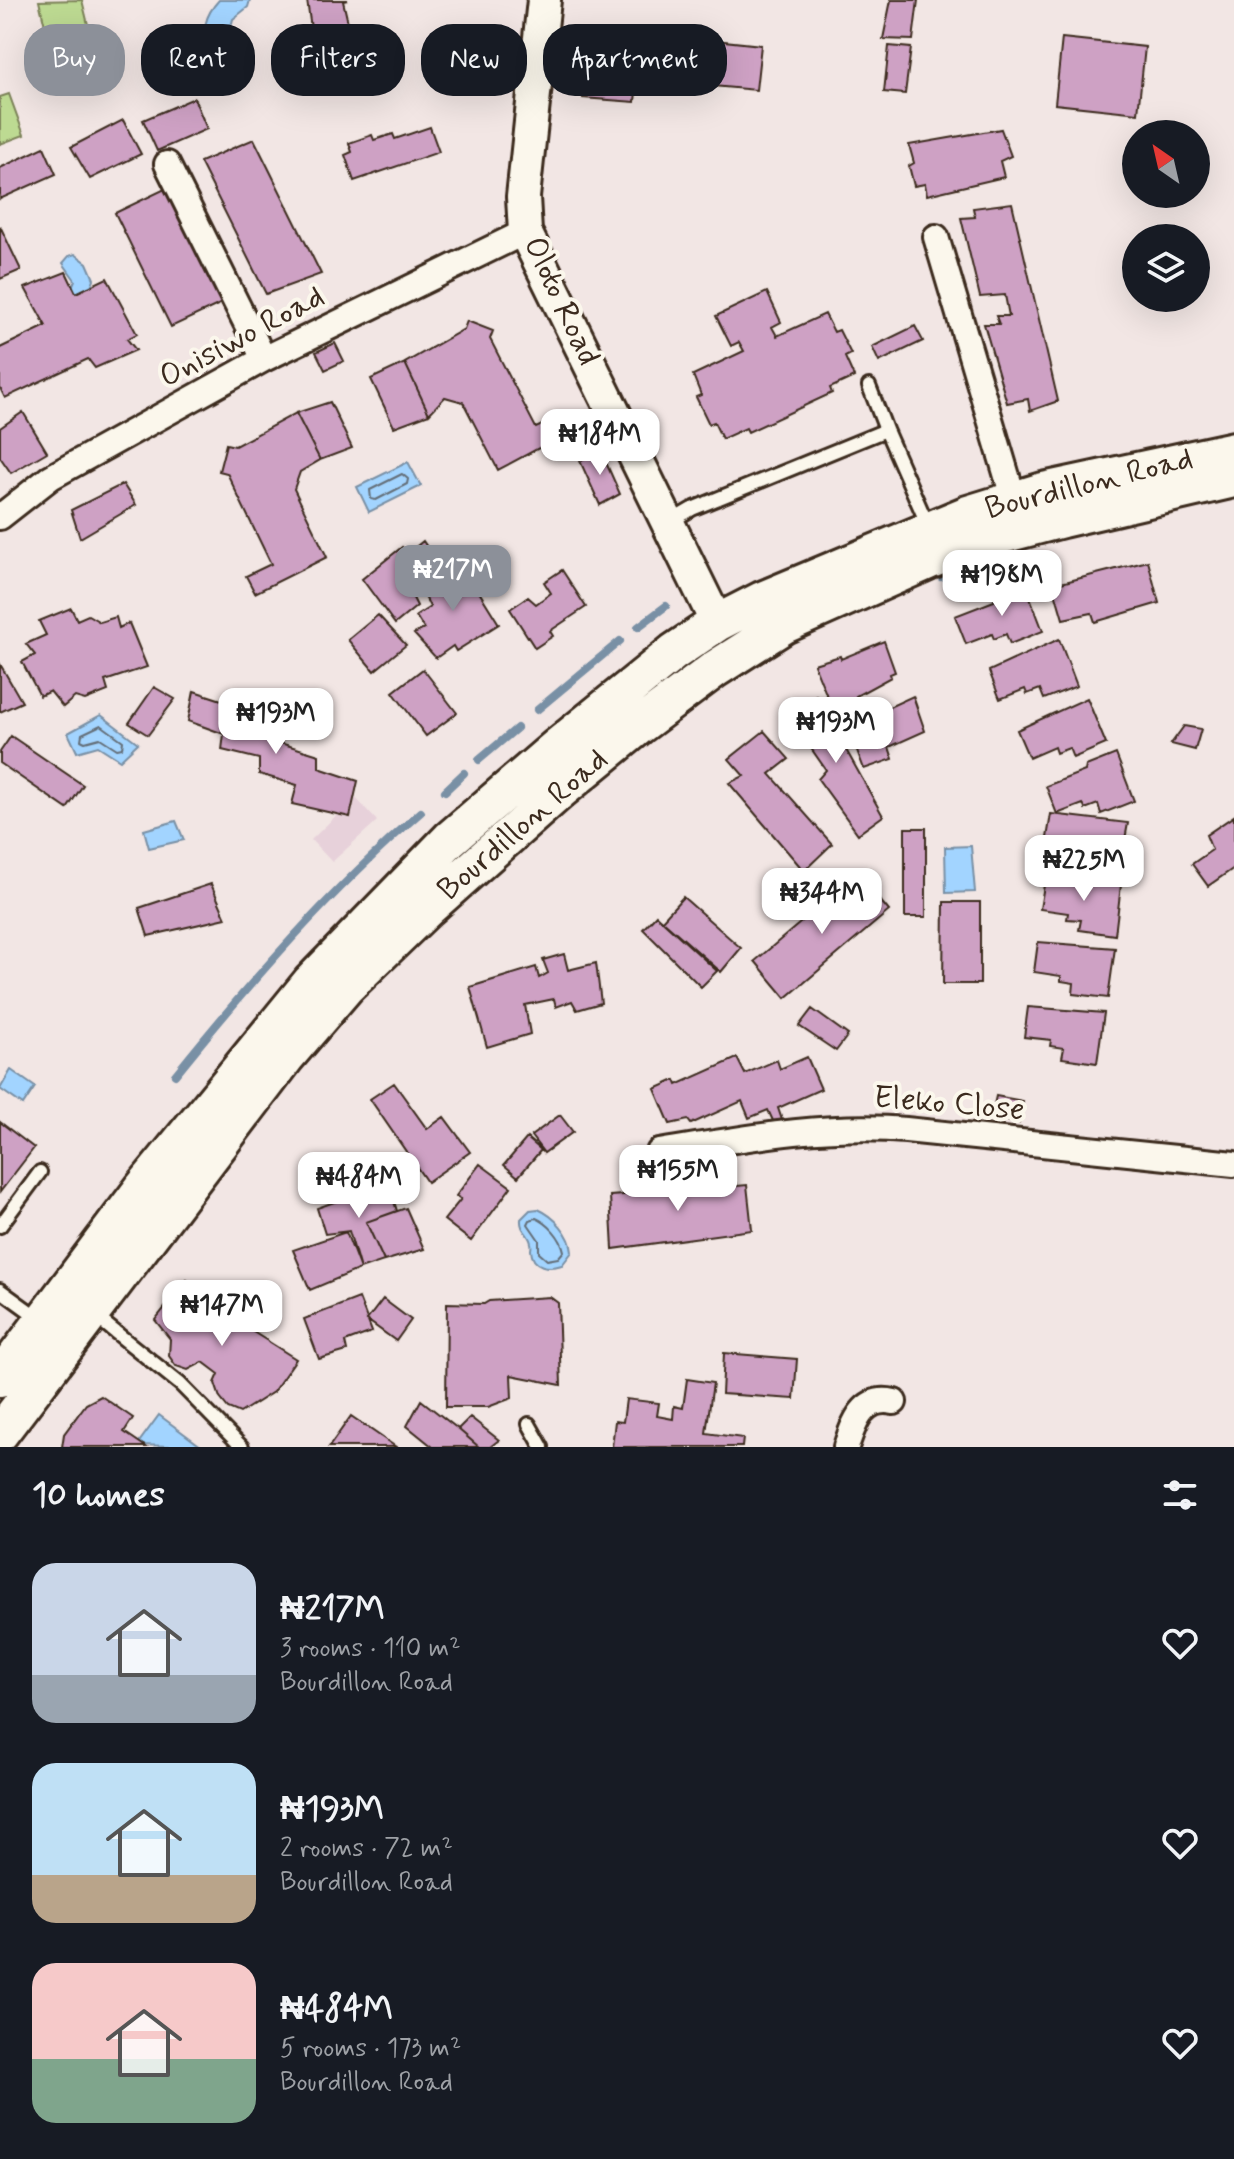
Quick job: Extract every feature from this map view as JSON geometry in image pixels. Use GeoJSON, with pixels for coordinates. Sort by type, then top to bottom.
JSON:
{"type":"FeatureCollection","features":[{"type":"Feature","properties":{"kind":"main road","name":"Bourdillon Road"},"geometry":{"type":"LineString","coordinates":[[0,1433],[46,1335],[142,1189],[311,982],[450,839],[662,662],[717,623],[762,600],[929,528],[1014,500],[1234,450]]}},
{"type":"Feature","properties":{"kind":"main road","name":"Bourdillon Road"},"geometry":{"type":"LineString","coordinates":[[0,1378],[46,1335],[91,1313],[286,1057],[346,987],[428,908],[561,790],[715,669],[797,619],[983,540],[1234,479]]}},
{"type":"Feature","properties":{"kind":"street","name":"Oloto Road"},"geometry":{"type":"LineString","coordinates":[[544,0],[523,197],[525,232],[717,623]]}},
{"type":"Feature","properties":{"kind":"street"},"geometry":{"type":"LineString","coordinates":[[167,164],[264,359]]}},
{"type":"Feature","properties":{"kind":"street","name":"Onisiwo Road"},"geometry":{"type":"LineString","coordinates":[[0,517],[51,477],[264,359],[525,232]]}},
{"type":"Feature","properties":{"kind":"street"},"geometry":{"type":"LineString","coordinates":[[936,237],[1014,500]]}},
{"type":"Feature","properties":{"kind":"street","name":"Eleko Close"},"geometry":{"type":"LineString","coordinates":[[659,1152],[749,1138],[858,1127],[1234,1164]]}},
{"type":"Feature","properties":{"kind":"street"},"geometry":{"type":"LineString","coordinates":[[846,1447],[860,1412],[872,1402],[883,1399],[894,1402]]}},
{"type":"Feature","properties":{"kind":"lane"},"geometry":{"type":"LineString","coordinates":[[869,386],[929,528]]}},
{"type":"Feature","properties":{"kind":"lane"},"geometry":{"type":"LineString","coordinates":[[668,523],[692,509],[886,430]]}},
{"type":"Feature","properties":{"kind":"lane"},"geometry":{"type":"LineString","coordinates":[[0,1226],[40,1172]]}},
{"type":"Feature","properties":{"kind":"lane"},"geometry":{"type":"LineString","coordinates":[[0,1290],[46,1335]]}},
{"type":"Feature","properties":{"kind":"lane"},"geometry":{"type":"LineString","coordinates":[[91,1313],[180,1384],[242,1447]]}},
{"type":"Feature","properties":{"kind":"lane"},"geometry":{"type":"LineString","coordinates":[[529,1424],[542,1447]]}},
{"type":"Feature","properties":{"kind":"shaded area"},"geometry":{"type":"Polygon","coordinates":[[[355,797],[377,821],[332,862],[311,840],[355,797]]]}},
{"type":"Feature","properties":{"kind":"green space"},"geometry":{"type":"Polygon","coordinates":[[[82,0],[88,24],[45,24],[39,1],[82,0]]]}},
{"type":"Feature","properties":{"kind":"green space"},"geometry":{"type":"Polygon","coordinates":[[[9,94],[24,135],[0,144],[0,97],[9,94]]]}},
{"type":"Feature","properties":{"kind":"water"},"geometry":{"type":"Polygon","coordinates":[[[219,0],[250,0],[248,7],[233,19],[232,24],[206,24],[219,0]]]}},
{"type":"Feature","properties":{"kind":"water"},"geometry":{"type":"Polygon","coordinates":[[[75,254],[87,263],[94,279],[90,289],[76,296],[71,289],[75,280],[63,263],[75,254]]]}},
{"type":"Feature","properties":{"kind":"water"},"geometry":{"type":"Polygon","coordinates":[[[408,462],[421,486],[369,512],[357,487],[408,462]]]}},
{"type":"Feature","properties":{"kind":"water"},"geometry":{"type":"Polygon","coordinates":[[[101,715],[138,743],[120,760],[98,746],[77,752],[68,733],[101,715]]]}},
{"type":"Feature","properties":{"kind":"water"},"geometry":{"type":"Polygon","coordinates":[[[176,821],[184,840],[149,848],[144,830],[176,821]]]}},
{"type":"Feature","properties":{"kind":"water"},"geometry":{"type":"Polygon","coordinates":[[[971,846],[975,892],[946,893],[945,847],[971,846]]]}},
{"type":"Feature","properties":{"kind":"water"},"geometry":{"type":"Polygon","coordinates":[[[11,1070],[35,1087],[23,1105],[0,1089],[11,1070]]]}},
{"type":"Feature","properties":{"kind":"water"},"geometry":{"type":"Polygon","coordinates":[[[538,1209],[556,1221],[569,1239],[572,1252],[562,1265],[542,1266],[532,1256],[531,1243],[521,1219],[530,1210],[538,1209]]]}},
{"type":"Feature","properties":{"kind":"water"},"geometry":{"type":"Polygon","coordinates":[[[159,1415],[202,1447],[137,1445],[159,1415]]]}},
{"type":"Feature","properties":{"kind":"building"},"geometry":{"type":"Polygon","coordinates":[[[307,0],[348,0],[343,1],[348,24],[310,24],[307,0]]]}},
{"type":"Feature","properties":{"kind":"building"},"geometry":{"type":"Polygon","coordinates":[[[891,0],[918,0],[913,40],[883,39],[891,0]]]}},
{"type":"Feature","properties":{"kind":"building"},"geometry":{"type":"Polygon","coordinates":[[[1062,38],[1145,47],[1138,113],[1055,104],[1062,38]]]}},
{"type":"Feature","properties":{"kind":"building"},"geometry":{"type":"Polygon","coordinates":[[[727,41],[761,45],[756,90],[727,87],[727,41]]]}},
{"type":"Feature","properties":{"kind":"building"},"geometry":{"type":"Polygon","coordinates":[[[889,46],[911,48],[905,94],[884,92],[889,46]]]}},
{"type":"Feature","properties":{"kind":"building"},"geometry":{"type":"Polygon","coordinates":[[[583,96],[636,96],[635,102],[583,96]]]}},
{"type":"Feature","properties":{"kind":"building"},"geometry":{"type":"Polygon","coordinates":[[[194,98],[207,129],[157,151],[143,120],[194,98]]]}},
{"type":"Feature","properties":{"kind":"building"},"geometry":{"type":"Polygon","coordinates":[[[123,120],[141,154],[90,179],[71,147],[123,120]]]}},
{"type":"Feature","properties":{"kind":"building"},"geometry":{"type":"Polygon","coordinates":[[[430,127],[439,152],[354,181],[345,155],[352,152],[349,143],[372,135],[374,140],[393,134],[395,139],[430,127]]]}},
{"type":"Feature","properties":{"kind":"building"},"geometry":{"type":"Polygon","coordinates":[[[1001,129],[1011,156],[1000,161],[1004,177],[927,195],[925,184],[914,186],[909,166],[914,163],[909,145],[1001,129]]]}},
{"type":"Feature","properties":{"kind":"building"},"geometry":{"type":"Polygon","coordinates":[[[254,139],[321,274],[266,294],[200,162],[254,139]]]}},
{"type":"Feature","properties":{"kind":"building"},"geometry":{"type":"Polygon","coordinates":[[[44,147],[56,174],[0,199],[0,168],[44,147]]]}},
{"type":"Feature","properties":{"kind":"building"},"geometry":{"type":"Polygon","coordinates":[[[167,188],[222,303],[171,327],[115,213],[167,188]]]}},
{"type":"Feature","properties":{"kind":"building"},"geometry":{"type":"Polygon","coordinates":[[[1012,203],[1058,401],[1030,411],[1028,399],[1007,403],[984,324],[999,324],[996,316],[1009,316],[1005,295],[980,297],[961,218],[975,217],[973,208],[1012,203]]]}},
{"type":"Feature","properties":{"kind":"building"},"geometry":{"type":"Polygon","coordinates":[[[0,226],[21,270],[0,279],[0,226]]]}},
{"type":"Feature","properties":{"kind":"building"},"geometry":{"type":"Polygon","coordinates":[[[66,272],[76,293],[107,278],[137,334],[127,339],[136,350],[95,368],[88,359],[5,398],[0,388],[0,348],[46,326],[25,288],[66,272]]]}},
{"type":"Feature","properties":{"kind":"building"},"geometry":{"type":"Polygon","coordinates":[[[767,292],[781,322],[772,327],[777,336],[825,314],[834,332],[839,330],[851,354],[845,357],[854,377],[830,388],[832,393],[748,432],[746,428],[722,439],[714,422],[709,424],[696,397],[701,395],[693,375],[744,351],[739,342],[731,346],[716,316],[767,292]]]}},
{"type":"Feature","properties":{"kind":"building"},"geometry":{"type":"Polygon","coordinates":[[[467,321],[493,331],[490,339],[536,428],[561,416],[569,432],[498,470],[463,402],[445,397],[429,414],[405,363],[464,329],[467,321]]]}},
{"type":"Feature","properties":{"kind":"building"},"geometry":{"type":"Polygon","coordinates":[[[915,326],[923,341],[879,362],[872,347],[915,326]]]}},
{"type":"Feature","properties":{"kind":"building"},"geometry":{"type":"Polygon","coordinates":[[[335,343],[344,361],[325,370],[316,352],[335,343]]]}},
{"type":"Feature","properties":{"kind":"building"},"geometry":{"type":"Polygon","coordinates":[[[405,363],[429,414],[394,427],[371,379],[405,363]]]}},
{"type":"Feature","properties":{"kind":"building"},"geometry":{"type":"Polygon","coordinates":[[[330,402],[352,448],[320,460],[296,413],[330,402]]]}},
{"type":"Feature","properties":{"kind":"building"},"geometry":{"type":"Polygon","coordinates":[[[23,412],[47,452],[11,473],[0,457],[0,428],[23,412]]]}},
{"type":"Feature","properties":{"kind":"building"},"geometry":{"type":"Polygon","coordinates":[[[296,413],[320,460],[300,472],[294,489],[327,557],[255,593],[246,576],[271,564],[227,473],[219,471],[226,444],[235,446],[296,413]]]}},
{"type":"Feature","properties":{"kind":"building"},"geometry":{"type":"Polygon","coordinates":[[[600,449],[620,494],[600,505],[580,461],[600,449]]]}},
{"type":"Feature","properties":{"kind":"building"},"geometry":{"type":"Polygon","coordinates":[[[123,484],[136,505],[80,538],[71,510],[123,484]]]}},
{"type":"Feature","properties":{"kind":"building"},"geometry":{"type":"Polygon","coordinates":[[[423,541],[441,568],[410,592],[417,606],[395,624],[362,579],[402,547],[407,554],[423,541]]]}},
{"type":"Feature","properties":{"kind":"building"},"geometry":{"type":"Polygon","coordinates":[[[1148,561],[1159,603],[1095,622],[1092,613],[1063,619],[1053,585],[1148,561]]]}},
{"type":"Feature","properties":{"kind":"building"},"geometry":{"type":"Polygon","coordinates":[[[452,563],[466,583],[471,579],[499,624],[456,651],[453,646],[436,658],[414,634],[424,629],[416,616],[430,607],[420,586],[452,563]]]}},
{"type":"Feature","properties":{"kind":"building"},"geometry":{"type":"Polygon","coordinates":[[[562,570],[586,607],[550,631],[553,636],[535,648],[510,609],[528,597],[536,604],[551,593],[544,582],[562,570]]]}},
{"type":"Feature","properties":{"kind":"building"},"geometry":{"type":"Polygon","coordinates":[[[1025,584],[1043,631],[1010,644],[1006,634],[994,639],[992,634],[966,644],[955,616],[994,601],[995,596],[1025,584]]]}},
{"type":"Feature","properties":{"kind":"building"},"geometry":{"type":"Polygon","coordinates":[[[71,608],[77,620],[88,615],[100,622],[116,617],[119,628],[129,623],[147,667],[105,681],[108,691],[85,700],[75,697],[63,707],[50,691],[40,696],[22,662],[35,655],[26,644],[46,635],[39,621],[71,608]]]}},
{"type":"Feature","properties":{"kind":"building"},"geometry":{"type":"Polygon","coordinates":[[[378,615],[406,645],[374,671],[348,640],[378,615]]]}},
{"type":"Feature","properties":{"kind":"building"},"geometry":{"type":"Polygon","coordinates":[[[1059,639],[1077,686],[1044,699],[1040,689],[1027,694],[1025,689],[1000,699],[989,671],[1059,639]]]}},
{"type":"Feature","properties":{"kind":"building"},"geometry":{"type":"Polygon","coordinates":[[[884,641],[895,672],[856,696],[860,707],[835,716],[814,664],[840,656],[841,659],[884,641]]]}},
{"type":"Feature","properties":{"kind":"building"},"geometry":{"type":"Polygon","coordinates":[[[0,664],[22,702],[0,712],[0,664]]]}},
{"type":"Feature","properties":{"kind":"building"},"geometry":{"type":"Polygon","coordinates":[[[423,669],[457,713],[426,736],[393,692],[423,669]]]}},
{"type":"Feature","properties":{"kind":"building"},"geometry":{"type":"Polygon","coordinates":[[[154,687],[175,699],[148,735],[129,723],[154,687]]]}},
{"type":"Feature","properties":{"kind":"building"},"geometry":{"type":"Polygon","coordinates":[[[194,691],[240,706],[237,716],[287,730],[277,742],[319,755],[319,768],[358,781],[350,817],[292,804],[297,785],[259,774],[259,759],[222,750],[224,734],[188,721],[194,691]]]}},
{"type":"Feature","properties":{"kind":"building"},"geometry":{"type":"Polygon","coordinates":[[[816,696],[883,816],[858,834],[818,779],[826,770],[785,711],[816,696]]]}},
{"type":"Feature","properties":{"kind":"building"},"geometry":{"type":"Polygon","coordinates":[[[913,696],[925,731],[889,747],[893,759],[864,769],[846,721],[873,709],[874,714],[913,696]]]}},
{"type":"Feature","properties":{"kind":"building"},"geometry":{"type":"Polygon","coordinates":[[[1087,698],[1106,744],[1073,758],[1069,748],[1056,753],[1054,747],[1029,758],[1017,730],[1087,698]]]}},
{"type":"Feature","properties":{"kind":"building"},"geometry":{"type":"Polygon","coordinates":[[[1184,726],[1201,729],[1195,750],[1171,744],[1184,726]]]}},
{"type":"Feature","properties":{"kind":"building"},"geometry":{"type":"Polygon","coordinates":[[[764,731],[789,759],[770,774],[832,844],[804,871],[729,783],[744,776],[729,759],[764,731]]]}},
{"type":"Feature","properties":{"kind":"building"},"geometry":{"type":"Polygon","coordinates":[[[11,736],[83,785],[67,809],[0,763],[0,752],[11,736]]]}},
{"type":"Feature","properties":{"kind":"building"},"geometry":{"type":"Polygon","coordinates":[[[1116,754],[1134,801],[1101,814],[1098,804],[1085,809],[1083,804],[1057,814],[1046,786],[1085,771],[1086,766],[1116,754]]]}},
{"type":"Feature","properties":{"kind":"building"},"geometry":{"type":"Polygon","coordinates":[[[1051,814],[1128,823],[1119,873],[1084,867],[1085,856],[1072,854],[1073,848],[1046,844],[1051,814]]]}},
{"type":"Feature","properties":{"kind":"building"},"geometry":{"type":"Polygon","coordinates":[[[1234,816],[1234,868],[1208,886],[1192,864],[1212,850],[1206,835],[1234,816]]]}},
{"type":"Feature","properties":{"kind":"building"},"geometry":{"type":"Polygon","coordinates":[[[905,828],[926,828],[926,917],[905,917],[905,828]]]}},
{"type":"Feature","properties":{"kind":"building"},"geometry":{"type":"Polygon","coordinates":[[[858,874],[889,911],[786,998],[755,961],[858,874]]]}},
{"type":"Feature","properties":{"kind":"building"},"geometry":{"type":"Polygon","coordinates":[[[1045,879],[1121,885],[1115,935],[1079,930],[1081,920],[1067,919],[1068,913],[1040,909],[1045,879]]]}},
{"type":"Feature","properties":{"kind":"building"},"geometry":{"type":"Polygon","coordinates":[[[211,884],[226,918],[148,936],[139,908],[211,884]]]}},
{"type":"Feature","properties":{"kind":"building"},"geometry":{"type":"Polygon","coordinates":[[[683,897],[741,948],[721,972],[662,920],[683,897]]]}},
{"type":"Feature","properties":{"kind":"building"},"geometry":{"type":"Polygon","coordinates":[[[944,902],[980,902],[980,984],[943,984],[944,902]]]}},
{"type":"Feature","properties":{"kind":"building"},"geometry":{"type":"Polygon","coordinates":[[[656,915],[717,971],[701,987],[643,929],[656,915]]]}},
{"type":"Feature","properties":{"kind":"building"},"geometry":{"type":"Polygon","coordinates":[[[1038,942],[1115,948],[1108,998],[1073,994],[1074,983],[1061,981],[1061,976],[1034,972],[1038,942]]]}},
{"type":"Feature","properties":{"kind":"building"},"geometry":{"type":"Polygon","coordinates":[[[564,954],[568,970],[596,963],[601,1003],[577,1010],[572,1001],[556,1007],[554,999],[525,1005],[530,1034],[487,1047],[470,987],[536,967],[539,978],[548,973],[543,960],[564,954]]]}},
{"type":"Feature","properties":{"kind":"building"},"geometry":{"type":"Polygon","coordinates":[[[1028,1007],[1104,1013],[1097,1063],[1062,1058],[1064,1048],[1050,1046],[1051,1040],[1024,1037],[1028,1007]]]}},
{"type":"Feature","properties":{"kind":"building"},"geometry":{"type":"Polygon","coordinates":[[[812,1009],[848,1035],[836,1051],[799,1026],[812,1009]]]}},
{"type":"Feature","properties":{"kind":"building"},"geometry":{"type":"Polygon","coordinates":[[[807,1057],[821,1089],[778,1108],[782,1120],[774,1123],[768,1110],[749,1118],[742,1101],[691,1124],[688,1120],[670,1124],[655,1089],[675,1080],[677,1085],[737,1058],[745,1074],[777,1060],[780,1069],[807,1057]]]}},
{"type":"Feature","properties":{"kind":"building"},"geometry":{"type":"Polygon","coordinates":[[[394,1083],[427,1129],[444,1117],[470,1152],[427,1182],[370,1099],[394,1083]]]}},
{"type":"Feature","properties":{"kind":"building"},"geometry":{"type":"Polygon","coordinates":[[[996,1096],[1023,1101],[1019,1123],[991,1118],[996,1096]]]}},
{"type":"Feature","properties":{"kind":"building"},"geometry":{"type":"Polygon","coordinates":[[[560,1115],[573,1132],[544,1153],[531,1136],[560,1115]]]}},
{"type":"Feature","properties":{"kind":"building"},"geometry":{"type":"Polygon","coordinates":[[[0,1122],[34,1148],[0,1192],[0,1122]]]}},
{"type":"Feature","properties":{"kind":"building"},"geometry":{"type":"Polygon","coordinates":[[[527,1138],[541,1150],[518,1177],[504,1165],[527,1138]]]}},
{"type":"Feature","properties":{"kind":"building"},"geometry":{"type":"Polygon","coordinates":[[[480,1164],[511,1187],[471,1241],[444,1220],[461,1199],[456,1196],[480,1164]]]}},
{"type":"Feature","properties":{"kind":"building"},"geometry":{"type":"Polygon","coordinates":[[[704,1180],[705,1189],[747,1185],[752,1230],[613,1249],[610,1196],[649,1193],[648,1184],[704,1180]]]}},
{"type":"Feature","properties":{"kind":"building"},"geometry":{"type":"Polygon","coordinates":[[[388,1183],[397,1211],[366,1222],[384,1261],[360,1269],[349,1231],[325,1234],[317,1208],[388,1183]]]}},
{"type":"Feature","properties":{"kind":"building"},"geometry":{"type":"Polygon","coordinates":[[[406,1208],[424,1249],[384,1261],[366,1222],[406,1208]]]}},
{"type":"Feature","properties":{"kind":"building"},"geometry":{"type":"Polygon","coordinates":[[[346,1232],[360,1269],[310,1290],[293,1250],[346,1232]]]}},
{"type":"Feature","properties":{"kind":"building"},"geometry":{"type":"Polygon","coordinates":[[[187,1280],[250,1330],[296,1359],[273,1392],[240,1413],[228,1408],[220,1398],[215,1383],[219,1374],[203,1362],[188,1370],[176,1366],[169,1356],[170,1339],[155,1320],[187,1280]]]}},
{"type":"Feature","properties":{"kind":"building"},"geometry":{"type":"Polygon","coordinates":[[[550,1297],[558,1303],[561,1385],[511,1375],[512,1398],[488,1407],[446,1407],[447,1303],[484,1304],[489,1301],[550,1297]]]}},
{"type":"Feature","properties":{"kind":"building"},"geometry":{"type":"Polygon","coordinates":[[[359,1298],[372,1332],[345,1342],[347,1351],[319,1359],[304,1319],[359,1298]]]}},
{"type":"Feature","properties":{"kind":"building"},"geometry":{"type":"Polygon","coordinates":[[[383,1299],[411,1320],[396,1341],[367,1320],[383,1299]]]}},
{"type":"Feature","properties":{"kind":"building"},"geometry":{"type":"Polygon","coordinates":[[[724,1353],[797,1359],[794,1399],[722,1394],[724,1353]]]}},
{"type":"Feature","properties":{"kind":"building"},"geometry":{"type":"Polygon","coordinates":[[[687,1379],[713,1383],[706,1433],[743,1438],[742,1447],[612,1447],[615,1421],[623,1422],[626,1399],[659,1403],[657,1416],[673,1419],[674,1406],[683,1408],[687,1379]]]}},
{"type":"Feature","properties":{"kind":"building"},"geometry":{"type":"Polygon","coordinates":[[[101,1396],[133,1418],[124,1432],[146,1447],[62,1447],[64,1434],[86,1404],[101,1396]]]}},
{"type":"Feature","properties":{"kind":"building"},"geometry":{"type":"Polygon","coordinates":[[[421,1400],[479,1447],[433,1447],[407,1426],[421,1400]]]}},
{"type":"Feature","properties":{"kind":"building"},"geometry":{"type":"Polygon","coordinates":[[[351,1416],[396,1447],[329,1447],[351,1416]]]}},
{"type":"Feature","properties":{"kind":"building"},"geometry":{"type":"Polygon","coordinates":[[[470,1417],[499,1440],[490,1447],[479,1447],[458,1429],[470,1417]]]}},
{"type":"Feature","properties":{"kind":"waterway"},"geometry":{"type":"LineString","coordinates":[[941,577],[1011,550]]}},
{"type":"Feature","properties":{"kind":"waterway"},"geometry":{"type":"LineString","coordinates":[[638,627],[666,606]]}},
{"type":"Feature","properties":{"kind":"waterway"},"geometry":{"type":"LineString","coordinates":[[537,710],[620,641]]}},
{"type":"Feature","properties":{"kind":"waterway"},"geometry":{"type":"LineString","coordinates":[[479,760],[517,728]]}},
{"type":"Feature","properties":{"kind":"waterway"},"geometry":{"type":"LineString","coordinates":[[445,791],[464,773]]}},
{"type":"Feature","properties":{"kind":"waterway"},"geometry":{"type":"LineString","coordinates":[[175,1075],[292,938],[355,873],[421,812]]}}]}
